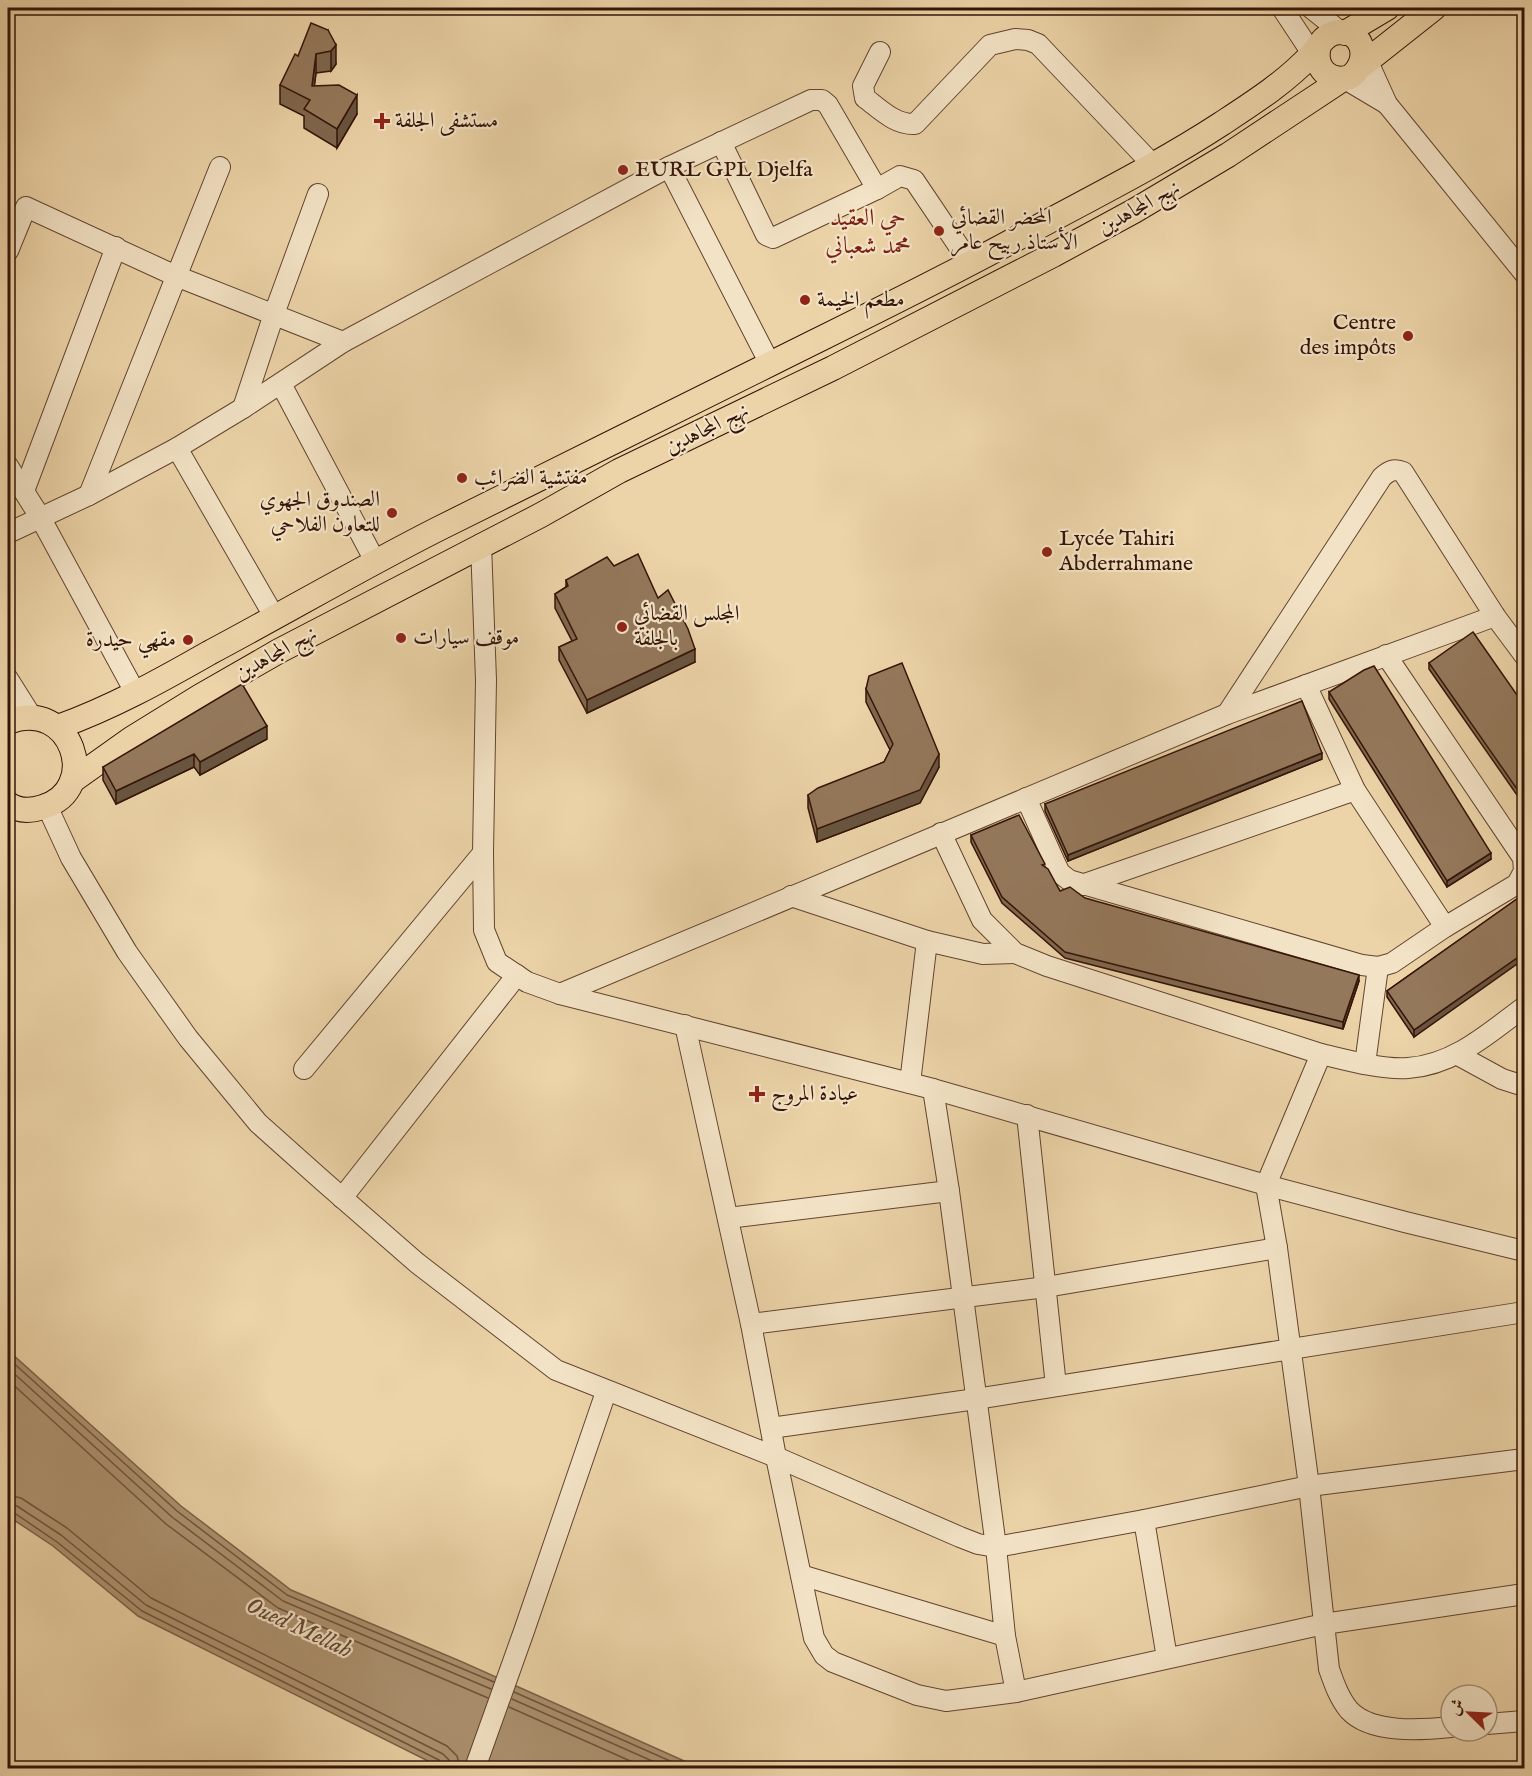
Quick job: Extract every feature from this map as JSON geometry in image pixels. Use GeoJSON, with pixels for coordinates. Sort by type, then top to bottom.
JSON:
{"type":"FeatureCollection","features":[{"type":"Feature","properties":{"kind":"main road"},"geometry":{"type":"LineString","coordinates":[[1344,33],[1357,39],[1356,67],[1334,78],[1326,75],[1316,54],[1326,37],[1344,33],[1387,8]]}},
{"type":"Feature","properties":{"kind":"main road","name":"نهج المجاهدين"},"geometry":{"type":"LineString","coordinates":[[47,806],[62,795],[72,781],[131,739],[279,651],[541,515],[619,471],[833,368],[1053,255],[1176,188],[1356,67],[1434,8]]}},
{"type":"Feature","properties":{"kind":"main road","name":"نهج المجاهدين"},"geometry":{"type":"LineString","coordinates":[[58,727],[92,715],[136,694],[375,561],[867,317],[970,263],[1153,165],[1215,128],[1262,97],[1316,54]]}},
{"type":"Feature","properties":{"kind":"main road"},"geometry":{"type":"LineString","coordinates":[[8,722],[32,717],[45,720],[58,727],[68,738],[74,751],[75,766],[72,781]]}},
{"type":"Feature","properties":{"kind":"main road"},"geometry":{"type":"LineString","coordinates":[[9,806],[24,810],[36,810],[47,806]]}},
{"type":"Feature","properties":{"kind":"street"},"geometry":{"type":"LineString","coordinates":[[1282,8],[1316,54]]}},
{"type":"Feature","properties":{"kind":"street"},"geometry":{"type":"LineString","coordinates":[[1311,8],[1344,33]]}},
{"type":"Feature","properties":{"kind":"street"},"geometry":{"type":"LineString","coordinates":[[880,52],[863,86],[865,98],[897,122],[906,125],[915,124],[990,45],[1015,39],[1028,39],[1038,44],[1153,165]]}},
{"type":"Feature","properties":{"kind":"street"},"geometry":{"type":"LineString","coordinates":[[1356,67],[1387,104]]}},
{"type":"Feature","properties":{"kind":"street"},"geometry":{"type":"LineString","coordinates":[[1356,67],[1524,273]]}},
{"type":"Feature","properties":{"kind":"street"},"geometry":{"type":"LineString","coordinates":[[8,533],[89,495],[177,447],[281,384],[343,342],[669,167],[811,100],[822,100],[828,105],[877,189]]}},
{"type":"Feature","properties":{"kind":"street"},"geometry":{"type":"LineString","coordinates":[[721,142],[769,238],[877,189],[900,176],[914,180],[970,263]]}},
{"type":"Feature","properties":{"kind":"street"},"geometry":{"type":"LineString","coordinates":[[89,495],[220,167]]}},
{"type":"Feature","properties":{"kind":"street"},"geometry":{"type":"LineString","coordinates":[[669,167],[770,364]]}},
{"type":"Feature","properties":{"kind":"street"},"geometry":{"type":"LineString","coordinates":[[243,408],[274,314],[318,194]]}},
{"type":"Feature","properties":{"kind":"street"},"geometry":{"type":"LineString","coordinates":[[8,251],[16,203],[176,276],[343,342]]}},
{"type":"Feature","properties":{"kind":"street"},"geometry":{"type":"LineString","coordinates":[[24,491],[116,247]]}},
{"type":"Feature","properties":{"kind":"street"},"geometry":{"type":"LineString","coordinates":[[281,384],[375,561]]}},
{"type":"Feature","properties":{"kind":"street"},"geometry":{"type":"LineString","coordinates":[[177,447],[275,618]]}},
{"type":"Feature","properties":{"kind":"street"},"geometry":{"type":"LineString","coordinates":[[8,466],[40,517],[136,694]]}},
{"type":"Feature","properties":{"kind":"street"},"geometry":{"type":"LineString","coordinates":[[1227,714],[1382,477],[1389,471],[1403,472],[1495,615],[1524,655]]}},
{"type":"Feature","properties":{"kind":"street"},"geometry":{"type":"LineString","coordinates":[[482,544],[486,680],[484,930],[497,962],[527,982],[560,994],[933,1089],[1266,1185],[1524,1251]]}},
{"type":"Feature","properties":{"kind":"street"},"geometry":{"type":"LineString","coordinates":[[560,994],[1227,714],[1495,615]]}},
{"type":"Feature","properties":{"kind":"street"},"geometry":{"type":"LineString","coordinates":[[1026,798],[1060,873],[1082,885],[1362,965],[1378,967],[1392,963],[1444,927],[1517,884],[1524,871],[1523,858],[1386,655]]}},
{"type":"Feature","properties":{"kind":"street"},"geometry":{"type":"LineString","coordinates":[[8,679],[32,717]]}},
{"type":"Feature","properties":{"kind":"street"},"geometry":{"type":"LineString","coordinates":[[1306,685],[1355,790],[1444,927]]}},
{"type":"Feature","properties":{"kind":"street"},"geometry":{"type":"LineString","coordinates":[[1082,885],[1355,790]]}},
{"type":"Feature","properties":{"kind":"street"},"geometry":{"type":"LineString","coordinates":[[47,806],[71,858],[127,952],[189,1038],[258,1123],[417,1263],[556,1370],[606,1392],[776,1457],[960,1537],[978,1544],[996,1547],[1144,1520],[1309,1486],[1524,1459]]}},
{"type":"Feature","properties":{"kind":"street"},"geometry":{"type":"LineString","coordinates":[[941,833],[982,920],[1016,953],[1047,966],[1321,1054],[1365,1064],[1407,1069],[1458,1055],[1524,1007]]}},
{"type":"Feature","properties":{"kind":"street"},"geometry":{"type":"LineString","coordinates":[[304,1069],[483,853]]}},
{"type":"Feature","properties":{"kind":"street"},"geometry":{"type":"LineString","coordinates":[[791,896],[927,941],[983,954],[1016,953]]}},
{"type":"Feature","properties":{"kind":"street"},"geometry":{"type":"LineString","coordinates":[[910,1083],[927,941]]}},
{"type":"Feature","properties":{"kind":"street"},"geometry":{"type":"LineString","coordinates":[[1365,1064],[1378,967]]}},
{"type":"Feature","properties":{"kind":"street"},"geometry":{"type":"LineString","coordinates":[[342,1198],[517,975]]}},
{"type":"Feature","properties":{"kind":"street"},"geometry":{"type":"LineString","coordinates":[[684,1025],[751,1324],[814,1638],[824,1655],[833,1662],[916,1695],[946,1701],[1016,1692],[1324,1624],[1524,1594]]}},
{"type":"Feature","properties":{"kind":"street"},"geometry":{"type":"LineString","coordinates":[[1321,1054],[1266,1185],[1277,1248],[1309,1486],[1329,1669],[1338,1693],[1350,1711],[1366,1722],[1412,1731],[1439,1728]]}},
{"type":"Feature","properties":{"kind":"street"},"geometry":{"type":"LineString","coordinates":[[1458,1055],[1502,1079],[1524,1086]]}},
{"type":"Feature","properties":{"kind":"street"},"geometry":{"type":"LineString","coordinates":[[933,1089],[949,1191],[996,1547],[1005,1636],[1016,1692]]}},
{"type":"Feature","properties":{"kind":"street"},"geometry":{"type":"LineString","coordinates":[[1027,1115],[1056,1386]]}},
{"type":"Feature","properties":{"kind":"street"},"geometry":{"type":"LineString","coordinates":[[728,1218],[949,1191]]}},
{"type":"Feature","properties":{"kind":"street"},"geometry":{"type":"LineString","coordinates":[[751,1324],[1046,1287],[1277,1248]]}},
{"type":"Feature","properties":{"kind":"street"},"geometry":{"type":"LineString","coordinates":[[771,1428],[976,1399],[1524,1312]]}},
{"type":"Feature","properties":{"kind":"street"},"geometry":{"type":"LineString","coordinates":[[475,1768],[606,1392]]}},
{"type":"Feature","properties":{"kind":"street"},"geometry":{"type":"LineString","coordinates":[[1144,1520],[1167,1658]]}},
{"type":"Feature","properties":{"kind":"street"},"geometry":{"type":"LineString","coordinates":[[801,1575],[1005,1636]]}},
{"type":"Feature","properties":{"kind":"street"},"geometry":{"type":"LineString","coordinates":[[1499,1723],[1524,1721]]}},
{"type":"Feature","properties":{"kind":"water","name":"Oued Mellah"},"geometry":{"type":"Polygon","coordinates":[[[8,1344],[11,1353],[181,1506],[291,1590],[460,1661],[700,1768],[442,1768],[138,1616],[53,1546],[8,1516],[8,1344]]]}},
{"type":"Feature","properties":{"kind":"building"},"geometry":{"type":"Polygon","coordinates":[[[311,23],[328,30],[336,45],[331,51],[316,54],[312,86],[339,85],[357,95],[337,129],[304,109],[310,100],[280,85],[295,54],[298,56],[311,23]]]}},
{"type":"Feature","properties":{"kind":"building","name":"المجلس القضائي بالجلفة"},"geometry":{"type":"Polygon","coordinates":[[[638,554],[658,598],[668,590],[688,629],[695,649],[587,700],[559,647],[577,639],[555,594],[568,586],[566,580],[607,557],[614,566],[638,554]]]}},
{"type":"Feature","properties":{"kind":"building"},"geometry":{"type":"Polygon","coordinates":[[[1473,632],[1524,705],[1524,799],[1429,663],[1473,632]]]}},
{"type":"Feature","properties":{"kind":"building"},"geometry":{"type":"Polygon","coordinates":[[[902,663],[939,754],[920,790],[817,829],[808,795],[818,788],[884,762],[893,744],[866,689],[869,676],[902,663]]]}},
{"type":"Feature","properties":{"kind":"building"},"geometry":{"type":"Polygon","coordinates":[[[1374,666],[1491,853],[1447,881],[1329,692],[1374,666]]]}},
{"type":"Feature","properties":{"kind":"building"},"geometry":{"type":"Polygon","coordinates":[[[242,684],[267,726],[200,762],[194,754],[116,791],[103,767],[242,684]]]}},
{"type":"Feature","properties":{"kind":"building"},"geometry":{"type":"Polygon","coordinates":[[[1302,701],[1322,753],[1068,855],[1045,804],[1302,701]]]}},
{"type":"Feature","properties":{"kind":"building"},"geometry":{"type":"Polygon","coordinates":[[[1019,815],[1045,864],[1042,865],[1048,869],[1060,891],[1070,887],[1085,898],[1359,975],[1343,1022],[1065,952],[1002,897],[971,835],[1019,815]]]}},
{"type":"Feature","properties":{"kind":"building"},"geometry":{"type":"Polygon","coordinates":[[[1524,894],[1524,953],[1414,1030],[1387,991],[1524,894]]]}},
{"type":"Feature","properties":{"kind":"place","name":"مستشفى الجلفة"},"geometry":{"type":"Point","coordinates":[382,121]}},
{"type":"Feature","properties":{"kind":"place","name":"EURL GPL Djelfa"},"geometry":{"type":"Point","coordinates":[623,170]}},
{"type":"Feature","properties":{"kind":"place","name":"المحضر القضائي الأستاذ ربيح عامر"},"geometry":{"type":"Point","coordinates":[939,231]}},
{"type":"Feature","properties":{"kind":"place","name":"مطعم الخيمة"},"geometry":{"type":"Point","coordinates":[805,300]}},
{"type":"Feature","properties":{"kind":"place","name":"Centre des impôts"},"geometry":{"type":"Point","coordinates":[1408,336]}},
{"type":"Feature","properties":{"kind":"place","name":"مفتشية الضرائب"},"geometry":{"type":"Point","coordinates":[462,478]}},
{"type":"Feature","properties":{"kind":"place","name":"الصندوق الجهوي للتعاون الفلاحي"},"geometry":{"type":"Point","coordinates":[392,513]}},
{"type":"Feature","properties":{"kind":"place","name":"Lycée Tahiri Abderrahmane"},"geometry":{"type":"Point","coordinates":[1047,552]}},
{"type":"Feature","properties":{"kind":"place","name":"المجلس القضائي بالجلفة"},"geometry":{"type":"Point","coordinates":[622,627]}},
{"type":"Feature","properties":{"kind":"place","name":"موقف سيارات"},"geometry":{"type":"Point","coordinates":[401,638]}},
{"type":"Feature","properties":{"kind":"place","name":"مقهي حيدرة"},"geometry":{"type":"Point","coordinates":[188,640]}},
{"type":"Feature","properties":{"kind":"place","name":"عيادة المروج"},"geometry":{"type":"Point","coordinates":[757,1094]}},
{"type":"Feature","properties":{"kind":"district","name":"حي العقيد محمد شعباني"},"geometry":{"type":"Point","coordinates":[868,232]}}]}
